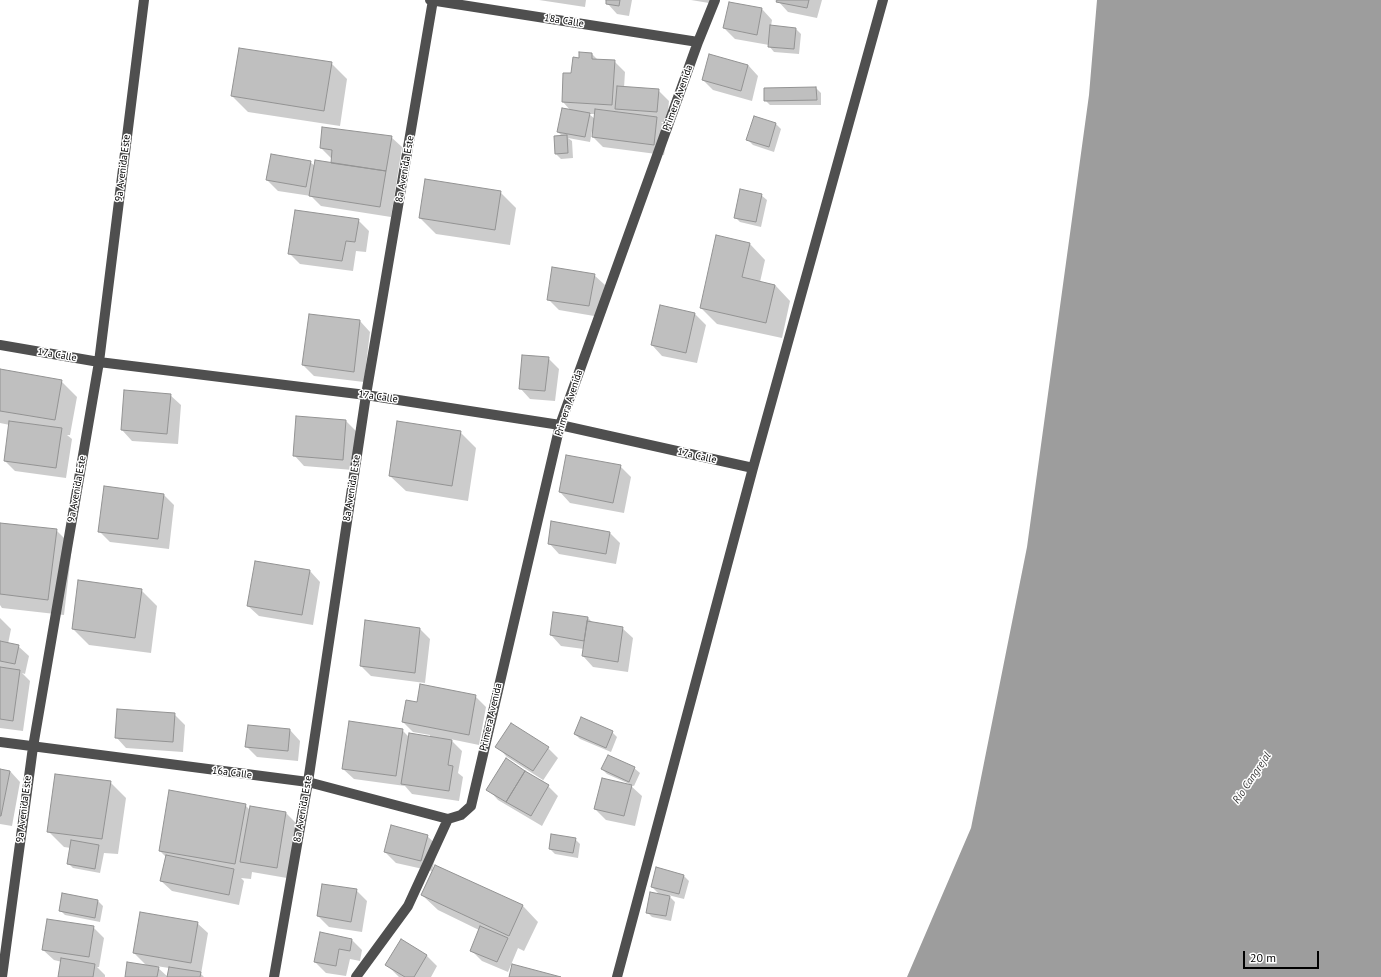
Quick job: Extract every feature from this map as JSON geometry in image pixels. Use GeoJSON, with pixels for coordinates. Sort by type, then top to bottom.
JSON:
{"type":"FeatureCollection","features":[{"type":"Feature","properties":{"kind":"street","name":"9a Avenida Este"},"geometry":{"type":"LineString","coordinates":[[2,977],[33,746],[99,362],[144,0]]}},
{"type":"Feature","properties":{"kind":"street","name":"18a Calle"},"geometry":{"type":"LineString","coordinates":[[432,0],[698,42]]}},
{"type":"Feature","properties":{"kind":"street","name":"8a Avenida Este"},"geometry":{"type":"LineString","coordinates":[[274,977],[308,782],[366,395],[432,0]]}},
{"type":"Feature","properties":{"kind":"street","name":"Primera Avenida"},"geometry":{"type":"LineString","coordinates":[[448,819],[461,815],[471,806],[560,425],[698,42],[715,0]]}},
{"type":"Feature","properties":{"kind":"street"},"geometry":{"type":"LineString","coordinates":[[617,977],[753,468],[883,0]]}},
{"type":"Feature","properties":{"kind":"street","name":"17a Calle"},"geometry":{"type":"LineString","coordinates":[[0,345],[99,362],[366,395],[560,425],[753,468]]}},
{"type":"Feature","properties":{"kind":"street","name":"16a Calle"},"geometry":{"type":"LineString","coordinates":[[0,742],[308,782],[448,819]]}},
{"type":"Feature","properties":{"kind":"street"},"geometry":{"type":"LineString","coordinates":[[356,977],[408,906],[448,819]]}},
{"type":"Feature","properties":{"kind":"water","name":"Río Cangrejal"},"geometry":{"type":"Polygon","coordinates":[[[1097,0],[1381,0],[1381,977],[907,977],[971,828],[1027,547],[1089,95],[1097,0]]]}},
{"type":"Feature","properties":{"kind":"building"},"geometry":{"type":"Polygon","coordinates":[[[606,0],[620,0],[619,6],[606,4],[606,0]]]}},
{"type":"Feature","properties":{"kind":"building"},"geometry":{"type":"Polygon","coordinates":[[[777,0],[809,0],[807,8],[776,2],[777,0]]]}},
{"type":"Feature","properties":{"kind":"building"},"geometry":{"type":"Polygon","coordinates":[[[729,2],[762,8],[757,35],[723,28],[729,2]]]}},
{"type":"Feature","properties":{"kind":"building"},"geometry":{"type":"Polygon","coordinates":[[[770,25],[796,28],[794,49],[768,47],[770,25]]]}},
{"type":"Feature","properties":{"kind":"building"},"geometry":{"type":"Polygon","coordinates":[[[239,48],[332,62],[324,111],[231,96],[239,48]]]}},
{"type":"Feature","properties":{"kind":"building"},"geometry":{"type":"Polygon","coordinates":[[[579,52],[592,53],[592,59],[615,60],[612,105],[562,102],[563,73],[571,73],[573,57],[579,58],[579,52]]]}},
{"type":"Feature","properties":{"kind":"building"},"geometry":{"type":"Polygon","coordinates":[[[709,54],[748,65],[741,91],[702,80],[709,54]]]}},
{"type":"Feature","properties":{"kind":"building"},"geometry":{"type":"Polygon","coordinates":[[[617,86],[659,89],[657,112],[615,109],[617,86]]]}},
{"type":"Feature","properties":{"kind":"building"},"geometry":{"type":"Polygon","coordinates":[[[816,87],[817,100],[764,101],[764,88],[816,87]]]}},
{"type":"Feature","properties":{"kind":"building"},"geometry":{"type":"Polygon","coordinates":[[[562,108],[590,113],[585,137],[557,132],[562,108]]]}},
{"type":"Feature","properties":{"kind":"building"},"geometry":{"type":"Polygon","coordinates":[[[595,109],[657,117],[654,145],[592,137],[595,109]]]}},
{"type":"Feature","properties":{"kind":"building"},"geometry":{"type":"Polygon","coordinates":[[[754,116],[776,123],[769,147],[746,140],[754,116]]]}},
{"type":"Feature","properties":{"kind":"building"},"geometry":{"type":"Polygon","coordinates":[[[322,127],[392,136],[386,171],[331,163],[332,150],[320,148],[322,127]]]}},
{"type":"Feature","properties":{"kind":"building"},"geometry":{"type":"Polygon","coordinates":[[[567,135],[568,153],[555,154],[554,136],[567,135]]]}},
{"type":"Feature","properties":{"kind":"building"},"geometry":{"type":"Polygon","coordinates":[[[271,154],[311,161],[306,187],[266,180],[271,154]]]}},
{"type":"Feature","properties":{"kind":"building"},"geometry":{"type":"Polygon","coordinates":[[[315,160],[386,171],[380,207],[309,196],[315,160]]]}},
{"type":"Feature","properties":{"kind":"building"},"geometry":{"type":"Polygon","coordinates":[[[425,179],[501,191],[495,230],[419,218],[425,179]]]}},
{"type":"Feature","properties":{"kind":"building"},"geometry":{"type":"Polygon","coordinates":[[[740,189],[762,194],[756,222],[734,218],[740,189]]]}},
{"type":"Feature","properties":{"kind":"building"},"geometry":{"type":"Polygon","coordinates":[[[295,210],[359,219],[355,242],[346,241],[342,261],[288,254],[295,210]]]}},
{"type":"Feature","properties":{"kind":"building"},"geometry":{"type":"Polygon","coordinates":[[[716,235],[750,243],[742,277],[775,285],[766,323],[700,308],[716,235]]]}},
{"type":"Feature","properties":{"kind":"building"},"geometry":{"type":"Polygon","coordinates":[[[552,267],[595,274],[589,306],[547,300],[552,267]]]}},
{"type":"Feature","properties":{"kind":"building"},"geometry":{"type":"Polygon","coordinates":[[[660,305],[695,313],[686,353],[651,345],[660,305]]]}},
{"type":"Feature","properties":{"kind":"building"},"geometry":{"type":"Polygon","coordinates":[[[309,314],[360,320],[354,372],[302,365],[309,314]]]}},
{"type":"Feature","properties":{"kind":"building"},"geometry":{"type":"Polygon","coordinates":[[[522,355],[549,357],[545,391],[519,389],[522,355]]]}},
{"type":"Feature","properties":{"kind":"building"},"geometry":{"type":"Polygon","coordinates":[[[0,369],[62,380],[55,420],[0,411],[0,369]]]}},
{"type":"Feature","properties":{"kind":"building"},"geometry":{"type":"Polygon","coordinates":[[[124,390],[171,394],[167,434],[121,430],[124,390]]]}},
{"type":"Feature","properties":{"kind":"building"},"geometry":{"type":"Polygon","coordinates":[[[296,416],[346,420],[343,460],[293,456],[296,416]]]}},
{"type":"Feature","properties":{"kind":"building"},"geometry":{"type":"Polygon","coordinates":[[[9,421],[62,428],[56,468],[4,461],[9,421]]]}},
{"type":"Feature","properties":{"kind":"building"},"geometry":{"type":"Polygon","coordinates":[[[397,421],[461,431],[452,486],[389,476],[397,421]]]}},
{"type":"Feature","properties":{"kind":"building"},"geometry":{"type":"Polygon","coordinates":[[[566,455],[621,465],[613,503],[559,492],[566,455]]]}},
{"type":"Feature","properties":{"kind":"building"},"geometry":{"type":"Polygon","coordinates":[[[104,486],[164,494],[158,539],[98,532],[104,486]]]}},
{"type":"Feature","properties":{"kind":"building"},"geometry":{"type":"Polygon","coordinates":[[[551,521],[610,532],[606,554],[548,544],[551,521]]]}},
{"type":"Feature","properties":{"kind":"building"},"geometry":{"type":"Polygon","coordinates":[[[0,523],[57,529],[48,600],[0,594],[0,523]]]}},
{"type":"Feature","properties":{"kind":"building"},"geometry":{"type":"Polygon","coordinates":[[[255,561],[310,570],[302,615],[247,606],[255,561]]]}},
{"type":"Feature","properties":{"kind":"building"},"geometry":{"type":"Polygon","coordinates":[[[78,580],[142,589],[135,638],[72,629],[78,580]]]}},
{"type":"Feature","properties":{"kind":"building"},"geometry":{"type":"Polygon","coordinates":[[[553,612],[588,617],[584,641],[550,635],[553,612]]]}},
{"type":"Feature","properties":{"kind":"building"},"geometry":{"type":"Polygon","coordinates":[[[365,620],[420,628],[415,673],[360,666],[365,620]]]}},
{"type":"Feature","properties":{"kind":"building"},"geometry":{"type":"Polygon","coordinates":[[[587,621],[623,627],[618,662],[582,656],[587,621]]]}},
{"type":"Feature","properties":{"kind":"building"},"geometry":{"type":"Polygon","coordinates":[[[0,641],[19,645],[15,664],[0,661],[0,641]]]}},
{"type":"Feature","properties":{"kind":"building"},"geometry":{"type":"Polygon","coordinates":[[[0,667],[20,670],[13,721],[0,719],[0,667]]]}},
{"type":"Feature","properties":{"kind":"building"},"geometry":{"type":"Polygon","coordinates":[[[420,684],[476,695],[469,735],[402,722],[406,700],[417,702],[420,684]]]}},
{"type":"Feature","properties":{"kind":"building"},"geometry":{"type":"Polygon","coordinates":[[[117,709],[175,713],[173,742],[115,738],[117,709]]]}},
{"type":"Feature","properties":{"kind":"building"},"geometry":{"type":"Polygon","coordinates":[[[581,717],[613,731],[606,748],[574,734],[581,717]]]}},
{"type":"Feature","properties":{"kind":"building"},"geometry":{"type":"Polygon","coordinates":[[[349,721],[403,729],[396,776],[342,769],[349,721]]]}},
{"type":"Feature","properties":{"kind":"building"},"geometry":{"type":"Polygon","coordinates":[[[511,723],[549,747],[533,771],[495,747],[511,723]]]}},
{"type":"Feature","properties":{"kind":"building"},"geometry":{"type":"Polygon","coordinates":[[[248,725],[290,729],[288,751],[245,747],[248,725]]]}},
{"type":"Feature","properties":{"kind":"building"},"geometry":{"type":"Polygon","coordinates":[[[409,733],[452,740],[448,765],[453,766],[449,791],[401,784],[409,733]]]}},
{"type":"Feature","properties":{"kind":"building"},"geometry":{"type":"Polygon","coordinates":[[[608,755],[635,767],[629,782],[601,769],[608,755]]]}},
{"type":"Feature","properties":{"kind":"building"},"geometry":{"type":"Polygon","coordinates":[[[506,758],[525,771],[506,802],[486,790],[506,758]]]}},
{"type":"Feature","properties":{"kind":"building"},"geometry":{"type":"Polygon","coordinates":[[[0,769],[10,771],[1,816],[0,816],[0,769]]]}},
{"type":"Feature","properties":{"kind":"building"},"geometry":{"type":"Polygon","coordinates":[[[525,771],[549,785],[531,816],[506,802],[525,771]]]}},
{"type":"Feature","properties":{"kind":"building"},"geometry":{"type":"Polygon","coordinates":[[[55,774],[111,781],[102,839],[47,832],[55,774]]]}},
{"type":"Feature","properties":{"kind":"building"},"geometry":{"type":"Polygon","coordinates":[[[602,778],[632,785],[624,816],[594,809],[602,778]]]}},
{"type":"Feature","properties":{"kind":"building"},"geometry":{"type":"Polygon","coordinates":[[[169,790],[246,804],[235,864],[159,851],[169,790]]]}},
{"type":"Feature","properties":{"kind":"building"},"geometry":{"type":"Polygon","coordinates":[[[250,806],[286,812],[277,868],[240,862],[250,806]]]}},
{"type":"Feature","properties":{"kind":"building"},"geometry":{"type":"Polygon","coordinates":[[[391,825],[428,835],[421,861],[384,852],[391,825]]]}},
{"type":"Feature","properties":{"kind":"building"},"geometry":{"type":"Polygon","coordinates":[[[551,834],[576,838],[573,853],[549,849],[551,834]]]}},
{"type":"Feature","properties":{"kind":"building"},"geometry":{"type":"Polygon","coordinates":[[[71,840],[99,845],[95,869],[67,864],[71,840]]]}},
{"type":"Feature","properties":{"kind":"building"},"geometry":{"type":"Polygon","coordinates":[[[166,855],[234,869],[229,895],[160,881],[166,855]]]}},
{"type":"Feature","properties":{"kind":"building"},"geometry":{"type":"Polygon","coordinates":[[[435,865],[523,905],[509,936],[421,895],[435,865]]]}},
{"type":"Feature","properties":{"kind":"building"},"geometry":{"type":"Polygon","coordinates":[[[656,867],[684,875],[679,894],[651,887],[656,867]]]}},
{"type":"Feature","properties":{"kind":"building"},"geometry":{"type":"Polygon","coordinates":[[[322,884],[357,889],[351,922],[317,916],[322,884]]]}},
{"type":"Feature","properties":{"kind":"building"},"geometry":{"type":"Polygon","coordinates":[[[650,892],[670,896],[666,916],[646,913],[650,892]]]}},
{"type":"Feature","properties":{"kind":"building"},"geometry":{"type":"Polygon","coordinates":[[[62,893],[98,900],[95,918],[59,911],[62,893]]]}},
{"type":"Feature","properties":{"kind":"building"},"geometry":{"type":"Polygon","coordinates":[[[140,912],[198,922],[191,963],[133,953],[140,912]]]}},
{"type":"Feature","properties":{"kind":"building"},"geometry":{"type":"Polygon","coordinates":[[[47,919],[94,926],[89,957],[42,950],[47,919]]]}},
{"type":"Feature","properties":{"kind":"building"},"geometry":{"type":"Polygon","coordinates":[[[480,926],[508,938],[497,962],[470,951],[480,926]]]}},
{"type":"Feature","properties":{"kind":"building"},"geometry":{"type":"Polygon","coordinates":[[[320,932],[352,939],[350,951],[339,949],[336,966],[314,962],[320,932]]]}},
{"type":"Feature","properties":{"kind":"building"},"geometry":{"type":"Polygon","coordinates":[[[401,939],[427,955],[414,977],[405,977],[385,965],[401,939]]]}},
{"type":"Feature","properties":{"kind":"building"},"geometry":{"type":"Polygon","coordinates":[[[61,958],[95,964],[93,977],[58,977],[61,958]]]}},
{"type":"Feature","properties":{"kind":"building"},"geometry":{"type":"Polygon","coordinates":[[[127,962],[159,967],[157,977],[125,977],[127,962]]]}},
{"type":"Feature","properties":{"kind":"building"},"geometry":{"type":"Polygon","coordinates":[[[512,964],[561,977],[509,977],[512,964]]]}},
{"type":"Feature","properties":{"kind":"building"},"geometry":{"type":"Polygon","coordinates":[[[169,967],[201,972],[200,977],[167,977],[169,967]]]}}]}
